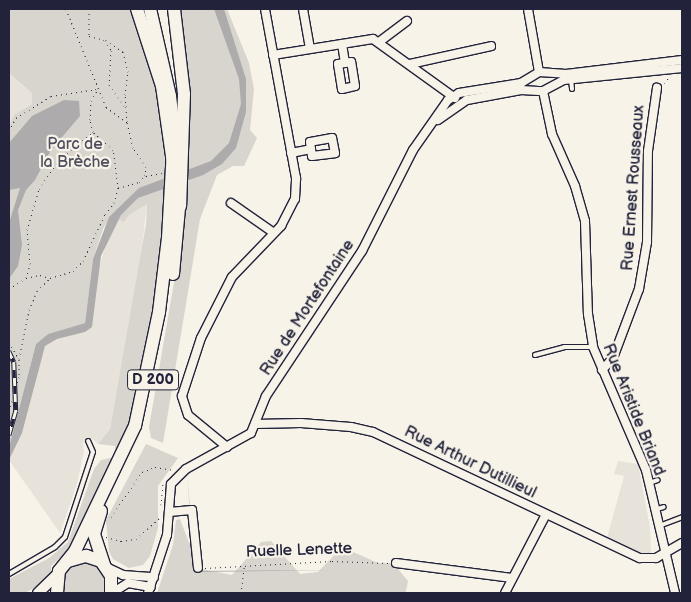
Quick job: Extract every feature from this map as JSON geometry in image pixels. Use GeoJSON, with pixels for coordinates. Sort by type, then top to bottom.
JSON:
{"type":"FeatureCollection","features":[{"type":"Feature","properties":{"kind":"main road","name":"D 200"},"geometry":{"type":"LineString","coordinates":[[94,534],[97,518],[131,453],[145,414],[171,286],[180,206],[162,86],[137,9]]}},
{"type":"Feature","properties":{"kind":"main road","name":"D 200"},"geometry":{"type":"LineString","coordinates":[[150,9],[170,96],[175,169]]}},
{"type":"Feature","properties":{"kind":"main road","name":"D 200"},"geometry":{"type":"LineString","coordinates":[[158,9],[176,94],[175,169]]}},
{"type":"Feature","properties":{"kind":"main road","name":"D 200"},"geometry":{"type":"LineString","coordinates":[[174,9],[184,94],[175,169]]}},
{"type":"Feature","properties":{"kind":"main road","name":"D 200"},"geometry":{"type":"LineString","coordinates":[[68,561],[123,457],[140,411],[160,303],[178,186]]}},
{"type":"Feature","properties":{"kind":"main road"},"geometry":{"type":"LineString","coordinates":[[94,534],[105,566],[112,579],[111,593]]}},
{"type":"Feature","properties":{"kind":"main road"},"geometry":{"type":"LineString","coordinates":[[57,593],[58,574],[68,561],[86,556],[105,566]]}},
{"type":"Feature","properties":{"kind":"street"},"geometry":{"type":"LineString","coordinates":[[227,447],[188,414],[182,404],[183,389],[201,338],[232,277],[288,218],[295,199],[297,182],[265,9]]}},
{"type":"Feature","properties":{"kind":"street"},"geometry":{"type":"LineString","coordinates":[[303,9],[310,48]]}},
{"type":"Feature","properties":{"kind":"street"},"geometry":{"type":"LineString","coordinates":[[528,9],[543,89]]}},
{"type":"Feature","properties":{"kind":"street"},"geometry":{"type":"LineString","coordinates":[[379,42],[407,21]]}},
{"type":"Feature","properties":{"kind":"street"},"geometry":{"type":"LineString","coordinates":[[273,55],[373,39],[461,102]]}},
{"type":"Feature","properties":{"kind":"street"},"geometry":{"type":"LineString","coordinates":[[342,44],[345,63]]}},
{"type":"Feature","properties":{"kind":"street"},"geometry":{"type":"LineString","coordinates":[[410,64],[491,46]]}},
{"type":"Feature","properties":{"kind":"street"},"geometry":{"type":"LineString","coordinates":[[453,96],[540,74],[566,74],[682,60]]}},
{"type":"Feature","properties":{"kind":"street","name":"Rue de Mortefontaine"},"geometry":{"type":"LineString","coordinates":[[431,126],[461,102],[521,90],[543,89],[571,79],[682,68]]}},
{"type":"Feature","properties":{"kind":"street"},"geometry":{"type":"LineString","coordinates":[[540,74],[551,80],[543,89]]}},
{"type":"Feature","properties":{"kind":"street","name":"Rue Ernest Rousseaux"},"geometry":{"type":"LineString","coordinates":[[602,370],[613,358],[640,289],[647,242],[648,151],[657,88]]}},
{"type":"Feature","properties":{"kind":"street","name":"Rue Aristide Briand"},"geometry":{"type":"LineString","coordinates":[[543,89],[552,134],[575,186],[585,221],[588,314],[593,347],[642,459],[675,593]]}},
{"type":"Feature","properties":{"kind":"street","name":"Rue de Mortefontaine"},"geometry":{"type":"LineString","coordinates":[[176,472],[248,436],[266,396],[362,251],[413,150],[453,96]]}},
{"type":"Feature","properties":{"kind":"street"},"geometry":{"type":"LineString","coordinates":[[291,152],[311,149]]}},
{"type":"Feature","properties":{"kind":"street"},"geometry":{"type":"LineString","coordinates":[[230,203],[274,233]]}},
{"type":"Feature","properties":{"kind":"street","name":"Rue Arthur Dutillieul"},"geometry":{"type":"LineString","coordinates":[[255,424],[301,423],[367,430],[495,487],[545,516],[605,543],[644,559],[664,554]]}},
{"type":"Feature","properties":{"kind":"street"},"geometry":{"type":"LineString","coordinates":[[111,593],[128,583],[149,590],[166,541],[169,488],[176,472]]}},
{"type":"Feature","properties":{"kind":"street"},"geometry":{"type":"LineString","coordinates":[[169,512],[190,511],[198,568]]}},
{"type":"Feature","properties":{"kind":"street"},"geometry":{"type":"LineString","coordinates":[[505,593],[545,516]]}},
{"type":"Feature","properties":{"kind":"street"},"geometry":{"type":"LineString","coordinates":[[664,554],[682,543]]}},
{"type":"Feature","properties":{"kind":"street"},"geometry":{"type":"LineString","coordinates":[[396,563],[512,578]]}},
{"type":"Feature","properties":{"kind":"street"},"geometry":{"type":"LineString","coordinates":[[105,566],[123,575],[154,577]]}},
{"type":"Feature","properties":{"kind":"street"},"geometry":{"type":"LineString","coordinates":[[38,593],[58,574]]}},
{"type":"Feature","properties":{"kind":"lane"},"geometry":{"type":"LineString","coordinates":[[571,79],[572,88]]}},
{"type":"Feature","properties":{"kind":"lane"},"geometry":{"type":"LineString","coordinates":[[535,355],[564,346],[593,347]]}},
{"type":"Feature","properties":{"kind":"lane"},"geometry":{"type":"LineString","coordinates":[[9,574],[55,547],[65,537],[93,452],[88,441]]}},
{"type":"Feature","properties":{"kind":"lane"},"geometry":{"type":"LineString","coordinates":[[649,482],[658,480]]}},
{"type":"Feature","properties":{"kind":"lane"},"geometry":{"type":"LineString","coordinates":[[654,510],[664,507]]}},
{"type":"Feature","properties":{"kind":"lane"},"geometry":{"type":"LineString","coordinates":[[658,526],[682,517]]}},
{"type":"Feature","properties":{"kind":"path"},"geometry":{"type":"LineString","coordinates":[[66,9],[106,107],[127,122]]}},
{"type":"Feature","properties":{"kind":"path"},"geometry":{"type":"LineString","coordinates":[[89,9],[89,36],[105,40],[123,52],[128,72],[127,122],[133,148],[146,167],[145,176]]}},
{"type":"Feature","properties":{"kind":"path"},"geometry":{"type":"LineString","coordinates":[[105,40],[111,50],[109,85],[126,109]]}},
{"type":"Feature","properties":{"kind":"path"},"geometry":{"type":"LineString","coordinates":[[9,132],[16,118],[51,96],[98,88]]}},
{"type":"Feature","properties":{"kind":"path"},"geometry":{"type":"LineString","coordinates":[[9,411],[20,377],[18,359],[28,310],[37,291],[50,278],[72,271],[83,261],[105,214],[114,203],[118,188],[113,150],[93,132],[91,101],[98,88]]}},
{"type":"Feature","properties":{"kind":"path"},"geometry":{"type":"LineString","coordinates":[[26,278],[30,264],[27,230],[39,189],[60,159],[93,132]]}},
{"type":"Feature","properties":{"kind":"path"},"geometry":{"type":"LineString","coordinates":[[118,188],[139,182],[145,176],[175,169]]}},
{"type":"Feature","properties":{"kind":"path"},"geometry":{"type":"LineString","coordinates":[[9,289],[26,278],[40,275],[50,278]]}},
{"type":"Feature","properties":{"kind":"path"},"geometry":{"type":"LineString","coordinates":[[9,342],[18,359]]}},
{"type":"Feature","properties":{"kind":"path"},"geometry":{"type":"LineString","coordinates":[[94,534],[128,541],[143,535],[151,523],[161,518],[162,486],[176,472],[154,466],[142,472],[106,523]]}},
{"type":"Feature","properties":{"kind":"path","name":"Ruelle Lenette"},"geometry":{"type":"LineString","coordinates":[[198,568],[244,567],[332,560],[396,563]]}},
{"type":"Feature","properties":{"kind":"path"},"geometry":{"type":"LineString","coordinates":[[241,593],[244,567]]}},
{"type":"Feature","properties":{"kind":"shaded area"},"geometry":{"type":"Polygon","coordinates":[[[214,9],[224,9],[246,79],[246,112],[236,148],[222,164],[203,175],[138,198],[121,215],[101,256],[92,327],[85,332],[57,339],[45,346],[22,433],[9,460],[9,447],[36,344],[48,334],[85,323],[93,259],[109,217],[139,188],[211,161],[229,143],[241,104],[239,79],[214,9]]]}},
{"type":"Feature","properties":{"kind":"shaded area"},"geometry":{"type":"Polygon","coordinates":[[[9,73],[32,93],[32,104],[14,115],[9,125],[9,73]]]}},
{"type":"Feature","properties":{"kind":"shaded area"},"geometry":{"type":"Polygon","coordinates":[[[64,100],[79,101],[80,116],[51,150],[35,180],[26,190],[18,210],[22,245],[18,266],[9,279],[9,223],[20,188],[9,190],[9,143],[32,116],[64,100]]]}},
{"type":"Feature","properties":{"kind":"shaded area"},"geometry":{"type":"Polygon","coordinates":[[[147,204],[140,263],[110,429],[98,444],[92,439],[83,443],[84,452],[76,487],[60,533],[9,460],[45,346],[57,339],[85,332],[94,311],[98,270],[108,238],[119,219],[147,204]]]}},
{"type":"Feature","properties":{"kind":"shaded area"},"geometry":{"type":"Polygon","coordinates":[[[618,461],[638,464],[650,527],[651,553],[643,554],[607,538],[624,476],[614,474],[618,461]]]}},
{"type":"Feature","properties":{"kind":"shaded area"},"geometry":{"type":"Polygon","coordinates":[[[187,475],[196,571],[336,570],[195,572],[187,475]]]}},
{"type":"Feature","properties":{"kind":"green space","name":"Parc de la Brèche"},"geometry":{"type":"Polygon","coordinates":[[[9,9],[129,9],[150,58],[161,107],[166,177],[159,190],[167,188],[158,290],[131,425],[73,546],[51,566],[51,575],[45,582],[25,593],[9,593],[9,579],[49,558],[68,542],[94,469],[101,460],[115,457],[115,446],[98,444],[110,429],[146,224],[147,204],[129,215],[124,222],[111,215],[103,229],[93,259],[85,323],[48,334],[36,344],[9,447],[9,125],[14,115],[32,104],[32,93],[9,73],[9,9]]]}},
{"type":"Feature","properties":{"kind":"green space"},"geometry":{"type":"Polygon","coordinates":[[[176,9],[227,9],[249,63],[254,89],[250,130],[257,138],[244,166],[233,166],[217,175],[200,219],[163,443],[151,438],[149,427],[177,265],[182,210],[176,9]]]}},
{"type":"Feature","properties":{"kind":"green space"},"geometry":{"type":"Polygon","coordinates":[[[146,444],[178,458],[158,486],[158,528],[150,556],[143,565],[129,568],[113,559],[109,552],[106,520],[146,444]]]}},
{"type":"Feature","properties":{"kind":"green space"},"geometry":{"type":"Polygon","coordinates":[[[180,519],[189,543],[197,546],[202,569],[232,575],[261,542],[271,541],[300,574],[318,572],[342,547],[378,563],[393,563],[408,581],[406,591],[404,593],[157,593],[173,545],[176,520],[180,519]]]}},
{"type":"Feature","properties":{"kind":"green space"},"geometry":{"type":"Polygon","coordinates":[[[83,561],[94,563],[105,574],[106,593],[63,593],[63,577],[69,567],[83,561]]]}},
{"type":"Feature","properties":{"kind":"railway"},"geometry":{"type":"LineString","coordinates":[[9,351],[14,362],[16,411],[9,435]]}}]}
